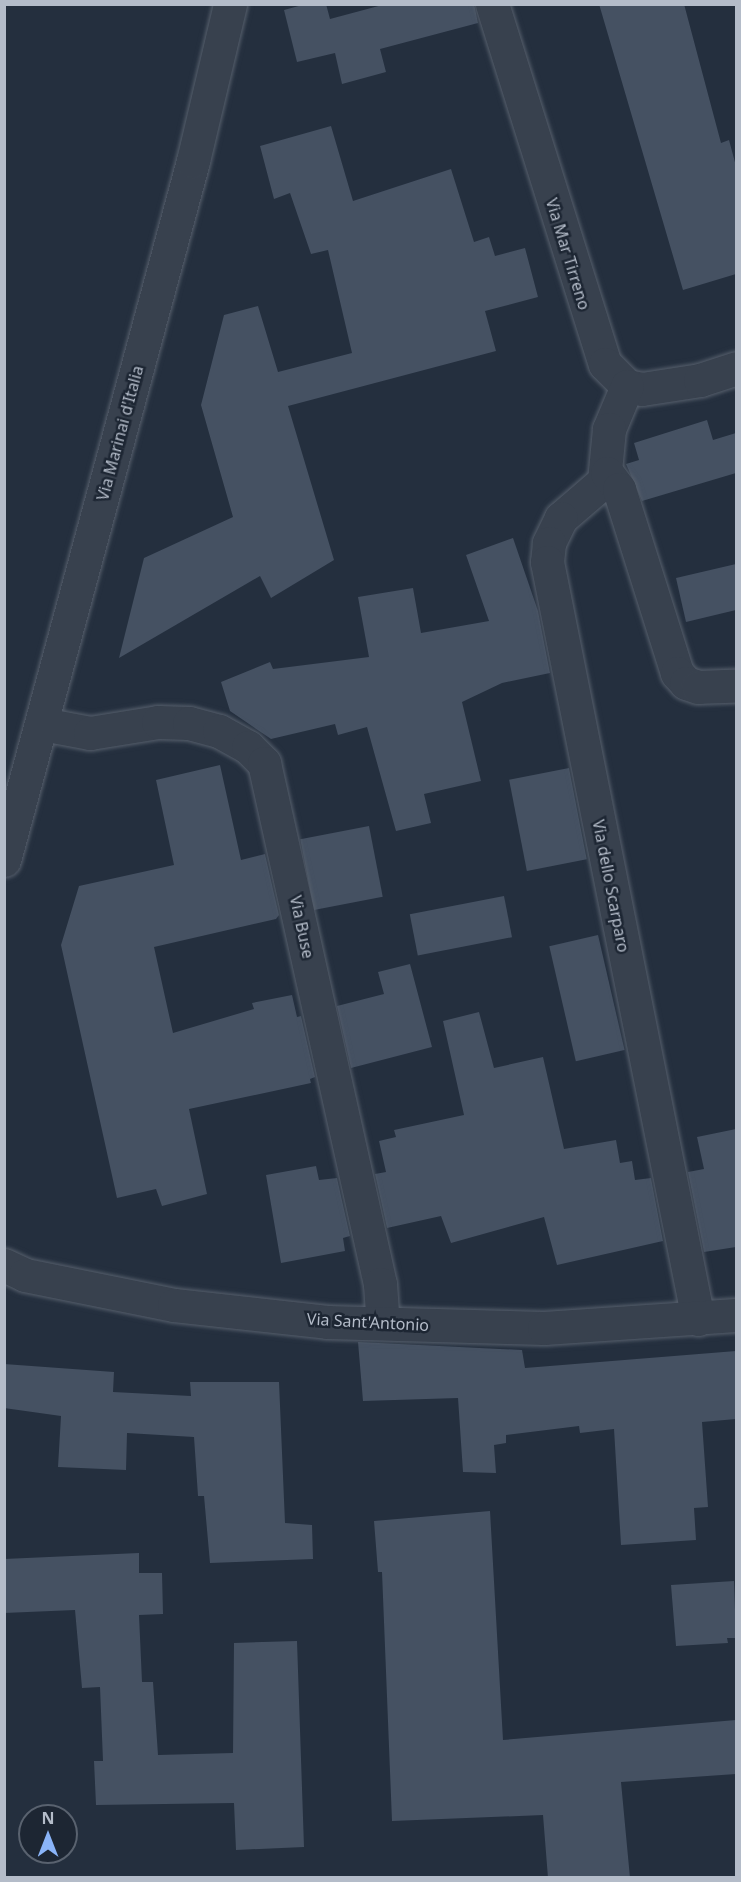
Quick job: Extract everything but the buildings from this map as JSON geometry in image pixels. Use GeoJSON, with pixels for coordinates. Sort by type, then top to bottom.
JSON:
{"type":"FeatureCollection","features":[{"type":"Feature","properties":{"kind":"street","name":"Via Marinai d'Italia"},"geometry":{"type":"LineString","coordinates":[[4,860],[10,815],[42,724],[194,161],[230,4]]}},
{"type":"Feature","properties":{"kind":"street","name":"Via Mar Tirreno"},"geometry":{"type":"LineString","coordinates":[[492,4],[593,334],[605,364],[627,386]]}},
{"type":"Feature","properties":{"kind":"street"},"geometry":{"type":"LineString","coordinates":[[736,368],[664,388],[627,386],[609,429],[607,473],[619,489],[677,673],[692,686],[736,686]]}},
{"type":"Feature","properties":{"kind":"street","name":"Via dello Scarparo"},"geometry":{"type":"LineString","coordinates":[[607,473],[599,486],[568,511],[556,526],[547,552],[548,572],[698,1320]]}},
{"type":"Feature","properties":{"kind":"street","name":"Via Buse"},"geometry":{"type":"LineString","coordinates":[[42,724],[90,733],[158,722],[189,723],[219,731],[248,747],[264,763],[380,1284],[382,1323]]}},
{"type":"Feature","properties":{"kind":"street","name":"Via Sant'Antonio"},"geometry":{"type":"LineString","coordinates":[[4,1265],[25,1275],[174,1305],[327,1322],[544,1328],[698,1320],[736,1315]]}}]}
